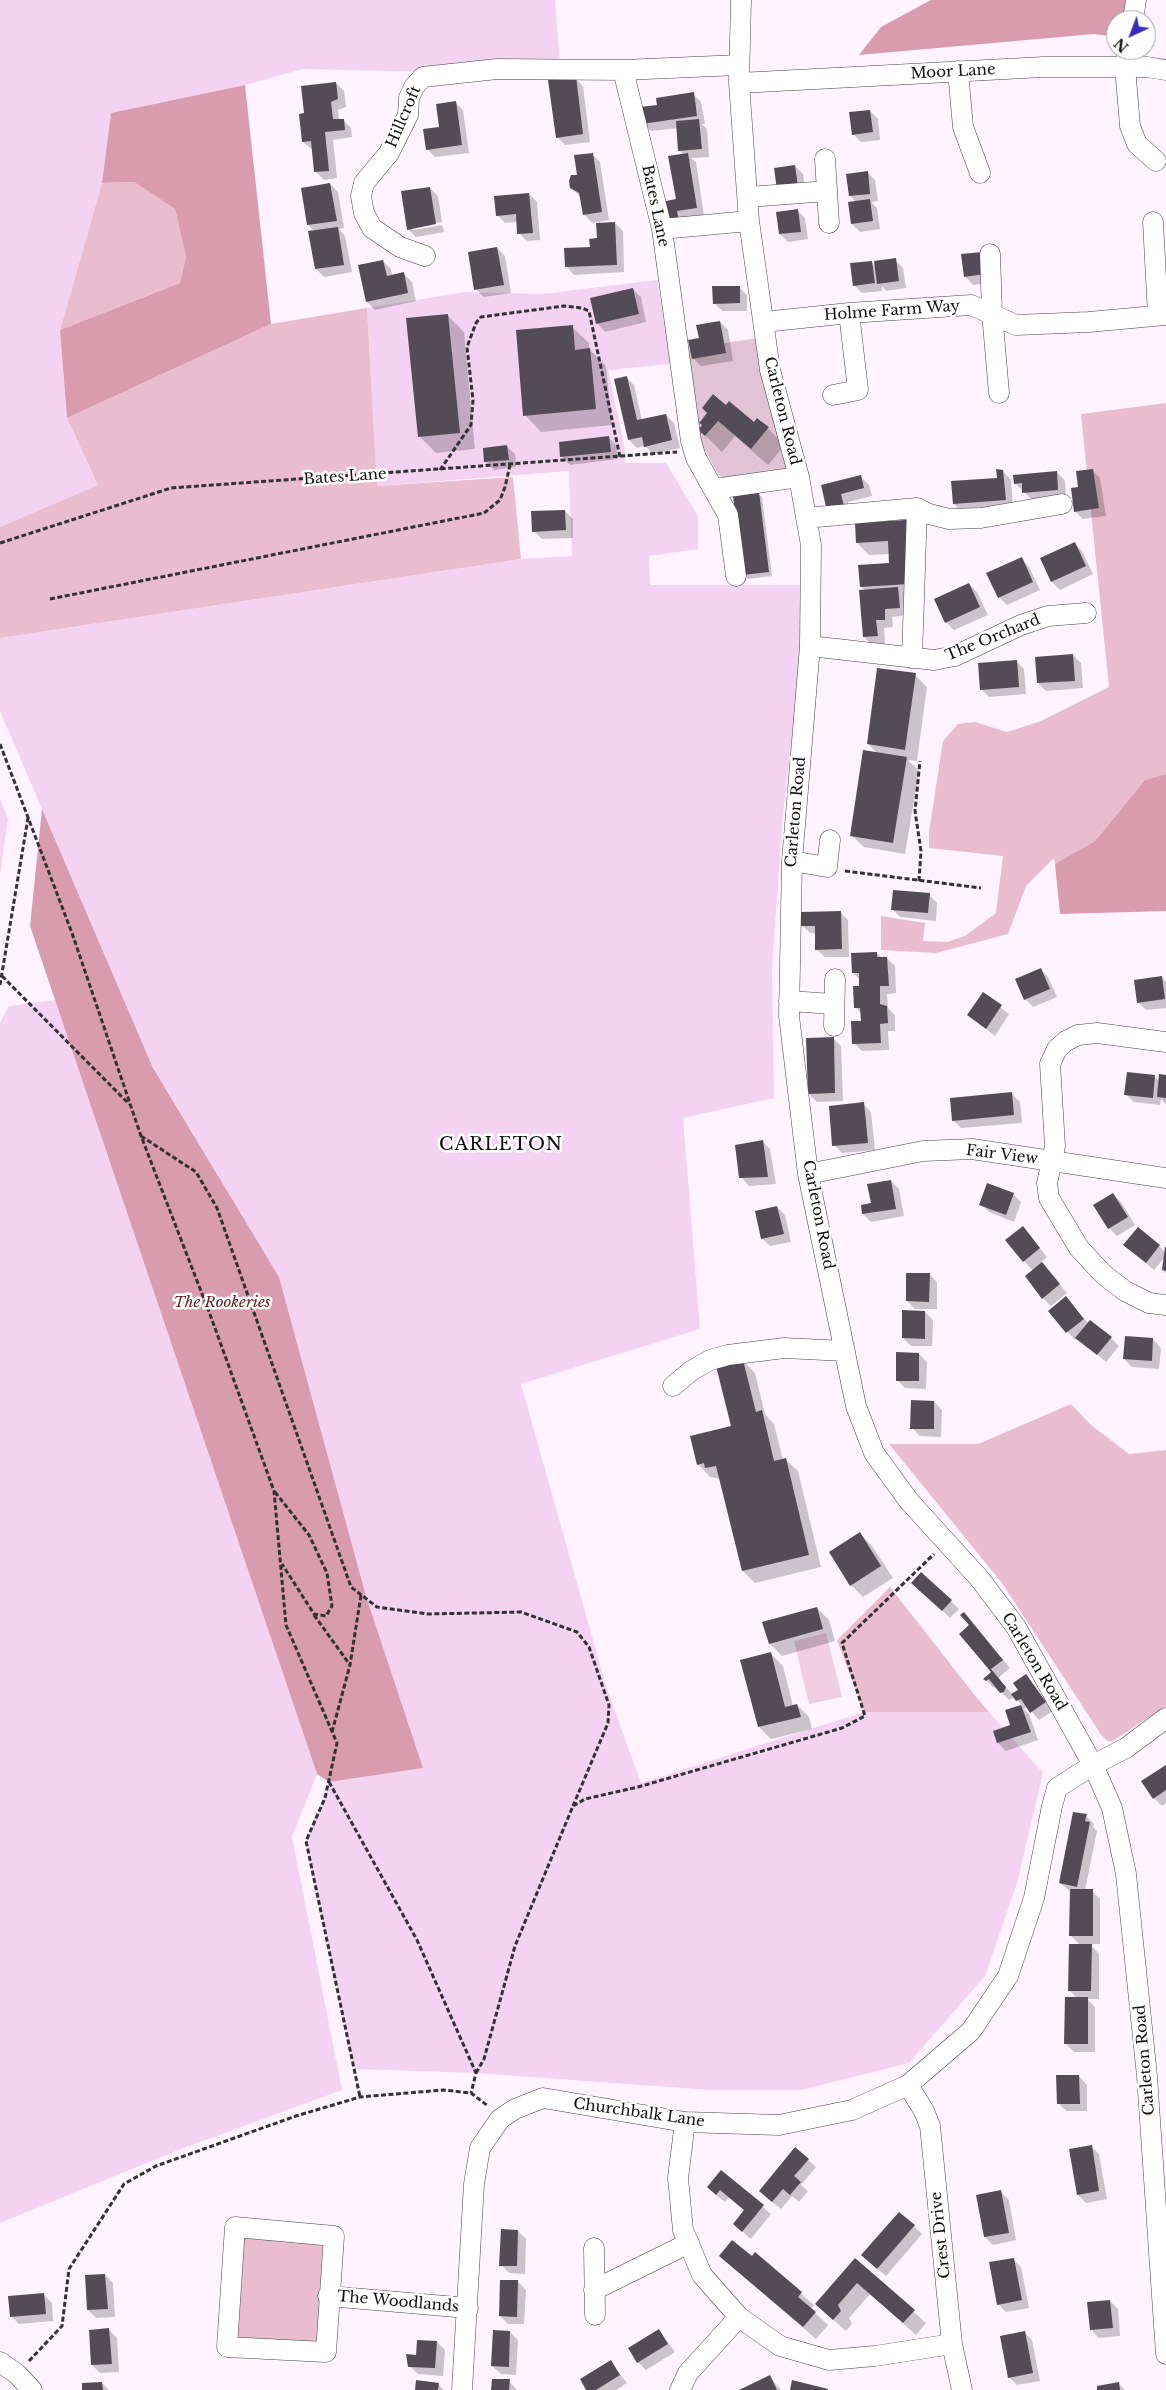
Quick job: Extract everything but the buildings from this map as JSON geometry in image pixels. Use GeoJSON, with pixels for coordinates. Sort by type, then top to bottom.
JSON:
{"type":"FeatureCollection","features":[{"type":"Feature","properties":{"kind":"street","name":"Carleton Road"},"geometry":{"type":"LineString","coordinates":[[741,0],[739,74],[749,197],[749,221],[770,370],[799,477],[811,545],[810,646],[792,861],[789,1001],[790,1026],[808,1174],[856,1406],[874,1453],[909,1501],[979,1578],[1016,1627],[1093,1765],[1112,1808],[1126,1874],[1147,2076],[1166,2354]]}},
{"type":"Feature","properties":{"kind":"street","name":"Moor Lane"},"geometry":{"type":"LineString","coordinates":[[739,74],[958,71],[1044,67],[1117,60]]}},
{"type":"Feature","properties":{"kind":"street"},"geometry":{"type":"LineString","coordinates":[[1127,60],[1130,126],[1137,144],[1156,161]]}},
{"type":"Feature","properties":{"kind":"street","name":"Moor Lane"},"geometry":{"type":"LineString","coordinates":[[1130,60],[1147,67],[1166,70]]}},
{"type":"Feature","properties":{"kind":"street","name":"Hillcroft"},"geometry":{"type":"LineString","coordinates":[[425,256],[400,247],[372,228],[364,213],[361,196],[364,183],[393,146],[408,115],[409,98],[414,87],[423,77],[497,69],[623,70]]}},
{"type":"Feature","properties":{"kind":"street"},"geometry":{"type":"LineString","coordinates":[[623,70],[739,74]]}},
{"type":"Feature","properties":{"kind":"street","name":"Bates Lane"},"geometry":{"type":"LineString","coordinates":[[623,70],[662,229],[691,441],[696,458],[728,515],[736,576]]}},
{"type":"Feature","properties":{"kind":"street"},"geometry":{"type":"LineString","coordinates":[[958,71],[963,127],[980,173]]}},
{"type":"Feature","properties":{"kind":"street"},"geometry":{"type":"LineString","coordinates":[[825,160],[829,223]]}},
{"type":"Feature","properties":{"kind":"street"},"geometry":{"type":"LineString","coordinates":[[749,197],[827,190]]}},
{"type":"Feature","properties":{"kind":"street"},"geometry":{"type":"LineString","coordinates":[[662,229],[749,221]]}},
{"type":"Feature","properties":{"kind":"street"},"geometry":{"type":"LineString","coordinates":[[1153,222],[1162,315]]}},
{"type":"Feature","properties":{"kind":"street"},"geometry":{"type":"LineString","coordinates":[[990,254],[992,314],[999,393]]}},
{"type":"Feature","properties":{"kind":"street","name":"Holme Farm Way"},"geometry":{"type":"LineString","coordinates":[[764,322],[849,313],[971,305],[1016,325],[1162,315]]}},
{"type":"Feature","properties":{"kind":"street"},"geometry":{"type":"LineString","coordinates":[[833,395],[858,390],[849,313]]}},
{"type":"Feature","properties":{"kind":"street"},"geometry":{"type":"LineString","coordinates":[[714,489],[799,477]]}},
{"type":"Feature","properties":{"kind":"street"},"geometry":{"type":"LineString","coordinates":[[806,518],[917,508],[929,514],[949,519],[981,518],[1062,504]]}},
{"type":"Feature","properties":{"kind":"street"},"geometry":{"type":"LineString","coordinates":[[912,658],[917,508]]}},
{"type":"Feature","properties":{"kind":"street","name":"The Orchard"},"geometry":{"type":"LineString","coordinates":[[810,646],[934,660],[955,656],[1021,625],[1048,616],[1086,613]]}},
{"type":"Feature","properties":{"kind":"street"},"geometry":{"type":"LineString","coordinates":[[792,861],[827,867],[830,840]]}},
{"type":"Feature","properties":{"kind":"street"},"geometry":{"type":"LineString","coordinates":[[834,978],[834,1026]]}},
{"type":"Feature","properties":{"kind":"street"},"geometry":{"type":"LineString","coordinates":[[789,1001],[834,1004]]}},
{"type":"Feature","properties":{"kind":"street"},"geometry":{"type":"LineString","coordinates":[[1166,1042],[1097,1033],[1078,1035],[1066,1041],[1057,1050],[1050,1064],[1055,1146],[1047,1184],[1049,1198],[1079,1248],[1103,1274],[1125,1291],[1149,1304],[1166,1305]]}},
{"type":"Feature","properties":{"kind":"street","name":"Fair View"},"geometry":{"type":"LineString","coordinates":[[808,1174],[923,1151],[972,1149],[1166,1178]]}},
{"type":"Feature","properties":{"kind":"street"},"geometry":{"type":"LineString","coordinates":[[673,1386],[691,1371],[710,1360],[728,1355],[784,1348],[845,1351]]}},
{"type":"Feature","properties":{"kind":"street","name":"Churchbalk Lane"},"geometry":{"type":"LineString","coordinates":[[462,2390],[474,2184],[480,2148],[500,2119],[515,2109],[543,2098],[685,2122],[780,2125],[852,2110],[908,2085],[971,2031],[1008,1976],[1034,1898],[1057,1788],[1093,1765],[1126,1748],[1166,1718]]}},
{"type":"Feature","properties":{"kind":"street","name":"Crest Drive"},"geometry":{"type":"LineString","coordinates":[[908,2085],[930,2126],[952,2344],[962,2390]]}},
{"type":"Feature","properties":{"kind":"street"},"geometry":{"type":"LineString","coordinates":[[685,2122],[678,2178],[683,2230],[702,2275],[739,2317],[780,2346],[829,2360],[875,2356],[952,2344]]}},
{"type":"Feature","properties":{"kind":"street","name":"The Woodlands"},"geometry":{"type":"LineString","coordinates":[[235,2227],[334,2236],[328,2296],[326,2352],[227,2347],[235,2227]]}},
{"type":"Feature","properties":{"kind":"street"},"geometry":{"type":"LineString","coordinates":[[594,2290],[689,2243]]}},
{"type":"Feature","properties":{"kind":"street"},"geometry":{"type":"LineString","coordinates":[[594,2248],[595,2315]]}},
{"type":"Feature","properties":{"kind":"street","name":"The Woodlands"},"geometry":{"type":"LineString","coordinates":[[328,2296],[468,2308]]}},
{"type":"Feature","properties":{"kind":"street"},"geometry":{"type":"LineString","coordinates":[[680,2390],[688,2373],[739,2317]]}},
{"type":"Feature","properties":{"kind":"street"},"geometry":{"type":"LineString","coordinates":[[0,2362],[17,2374],[32,2390]]}},
{"type":"Feature","properties":{"kind":"path"},"geometry":{"type":"LineString","coordinates":[[440,470],[471,425],[473,400],[467,347],[476,323],[481,317],[564,306],[582,308],[589,311],[620,457]]}},
{"type":"Feature","properties":{"kind":"path","name":"Bates Lane"},"geometry":{"type":"LineString","coordinates":[[0,543],[171,488],[684,452],[696,458]]}},
{"type":"Feature","properties":{"kind":"path"},"geometry":{"type":"LineString","coordinates":[[50,599],[484,513],[500,500],[510,465]]}},
{"type":"Feature","properties":{"kind":"path"},"geometry":{"type":"LineString","coordinates":[[0,744],[72,932],[141,1136],[212,1317],[274,1491],[286,1625],[337,1743],[325,1798],[306,1841],[360,2097]]}},
{"type":"Feature","properties":{"kind":"path"},"geometry":{"type":"LineString","coordinates":[[918,881],[921,851],[915,810],[920,761]]}},
{"type":"Feature","properties":{"kind":"path"},"geometry":{"type":"LineString","coordinates":[[0,986],[28,818]]}},
{"type":"Feature","properties":{"kind":"path"},"geometry":{"type":"LineString","coordinates":[[827,867],[853,873],[980,888]]}},
{"type":"Feature","properties":{"kind":"path"},"geometry":{"type":"LineString","coordinates":[[2,976],[130,1104]]}},
{"type":"Feature","properties":{"kind":"path"},"geometry":{"type":"LineString","coordinates":[[141,1136],[196,1172],[217,1208],[351,1587],[377,1607],[428,1614],[520,1612],[577,1632],[589,1647],[609,1705],[608,1723],[515,1946],[484,2059],[476,2073],[470,2094]]}},
{"type":"Feature","properties":{"kind":"path"},"geometry":{"type":"LineString","coordinates":[[274,1491],[309,1535],[327,1573],[332,1606],[326,1616],[314,1614]]}},
{"type":"Feature","properties":{"kind":"path"},"geometry":{"type":"LineString","coordinates":[[573,1806],[585,1799],[638,1787],[842,1728],[865,1716],[842,1642],[936,1552]]}},
{"type":"Feature","properties":{"kind":"path"},"geometry":{"type":"LineString","coordinates":[[281,1564],[350,1665]]}},
{"type":"Feature","properties":{"kind":"path"},"geometry":{"type":"LineString","coordinates":[[332,1733],[350,1665],[361,1595]]}},
{"type":"Feature","properties":{"kind":"path"},"geometry":{"type":"LineString","coordinates":[[329,1782],[417,1940],[476,2073]]}},
{"type":"Feature","properties":{"kind":"path"},"geometry":{"type":"LineString","coordinates":[[17,2374],[62,2326],[69,2269],[124,2184],[156,2166],[296,2116],[360,2097],[443,2090],[470,2094],[490,2107],[500,2119]]}},
{"type":"Feature","properties":{"kind":"shaded area"},"geometry":{"type":"Polygon","coordinates":[[[0,0],[555,0],[561,75],[303,69],[245,85],[111,113],[102,183],[60,330],[67,418],[98,485],[0,527],[0,0]]]}},
{"type":"Feature","properties":{"kind":"shaded area"},"geometry":{"type":"Polygon","coordinates":[[[134,182],[175,209],[186,257],[180,283],[60,330],[102,183],[134,182]]]}},
{"type":"Feature","properties":{"kind":"shaded area"},"geometry":{"type":"Polygon","coordinates":[[[657,280],[671,364],[608,370],[625,450],[625,463],[666,463],[698,516],[698,549],[649,556],[650,585],[810,585],[783,813],[772,969],[774,1098],[683,1118],[700,1329],[521,1384],[606,1686],[641,1783],[864,1712],[989,1712],[1043,1773],[1017,1883],[985,1976],[909,2063],[801,2090],[710,2090],[476,2073],[354,2069],[306,1841],[325,1798],[329,1782],[423,1768],[366,1596],[279,1277],[153,1068],[0,711],[0,638],[521,559],[572,556],[569,471],[377,486],[367,308],[466,292],[542,294],[657,280]]]}},
{"type":"Feature","properties":{"kind":"shaded area"},"geometry":{"type":"Polygon","coordinates":[[[367,308],[377,486],[513,477],[521,559],[0,638],[0,527],[98,485],[67,418],[271,324],[367,308]]]}},
{"type":"Feature","properties":{"kind":"shaded area"},"geometry":{"type":"Polygon","coordinates":[[[757,338],[788,468],[727,481],[718,474],[695,432],[688,349],[757,338]],[[714,394],[702,408],[707,413],[699,423],[702,425],[698,430],[705,436],[718,421],[751,449],[769,427],[758,418],[754,422],[726,405],[714,394]]]}},
{"type":"Feature","properties":{"kind":"shaded area"},"geometry":{"type":"Polygon","coordinates":[[[1166,403],[1166,774],[1145,780],[1095,841],[1055,864],[1054,858],[1026,886],[1008,934],[936,953],[881,950],[881,916],[925,923],[923,941],[947,942],[965,936],[996,913],[1003,856],[929,848],[929,832],[943,741],[958,724],[975,722],[1007,732],[1041,721],[1109,687],[1081,414],[1166,403]]]}},
{"type":"Feature","properties":{"kind":"shaded area"},"geometry":{"type":"Polygon","coordinates":[[[0,799],[8,819],[0,875],[0,799]]]}},
{"type":"Feature","properties":{"kind":"shaded area"},"geometry":{"type":"Polygon","coordinates":[[[55,1000],[317,1774],[292,1837],[342,2090],[181,2149],[0,2223],[0,1023],[9,1006],[55,1000]]]}},
{"type":"Feature","properties":{"kind":"shaded area"},"geometry":{"type":"Polygon","coordinates":[[[1071,1404],[1091,1425],[1129,1454],[1166,1450],[1166,1706],[1111,1742],[1106,1740],[1100,1733],[1002,1583],[889,1444],[978,1444],[1071,1404]]]}},
{"type":"Feature","properties":{"kind":"shaded area"},"geometry":{"type":"Polygon","coordinates":[[[890,1587],[989,1712],[864,1712],[837,1640],[890,1587]]]}},
{"type":"Feature","properties":{"kind":"shaded area"},"geometry":{"type":"Polygon","coordinates":[[[826,1633],[842,1697],[809,1704],[794,1641],[826,1633]]]}},
{"type":"Feature","properties":{"kind":"shaded area"},"geometry":{"type":"Polygon","coordinates":[[[235,2227],[334,2236],[326,2352],[227,2347],[235,2227]]]}},
{"type":"Feature","properties":{"kind":"green space"},"geometry":{"type":"Polygon","coordinates":[[[931,0],[1140,0],[1138,10],[1106,10],[1106,36],[1094,34],[859,55],[881,27],[931,0]]]}},
{"type":"Feature","properties":{"kind":"green space"},"geometry":{"type":"Polygon","coordinates":[[[245,85],[271,324],[67,418],[60,330],[180,283],[186,257],[175,209],[134,182],[102,183],[111,113],[245,85]]]}},
{"type":"Feature","properties":{"kind":"green space"},"geometry":{"type":"Polygon","coordinates":[[[1166,774],[1166,911],[1060,914],[1055,864],[1095,841],[1145,780],[1166,774]]]}},
{"type":"Feature","properties":{"kind":"green space","name":"The Rookeries"},"geometry":{"type":"Polygon","coordinates":[[[42,809],[153,1068],[279,1277],[366,1596],[423,1768],[329,1782],[317,1774],[30,926],[42,809]]]}},
{"type":"Feature","properties":{"kind":"district","name":"CARLETON"},"geometry":{"type":"Point","coordinates":[501,1145]}}]}
